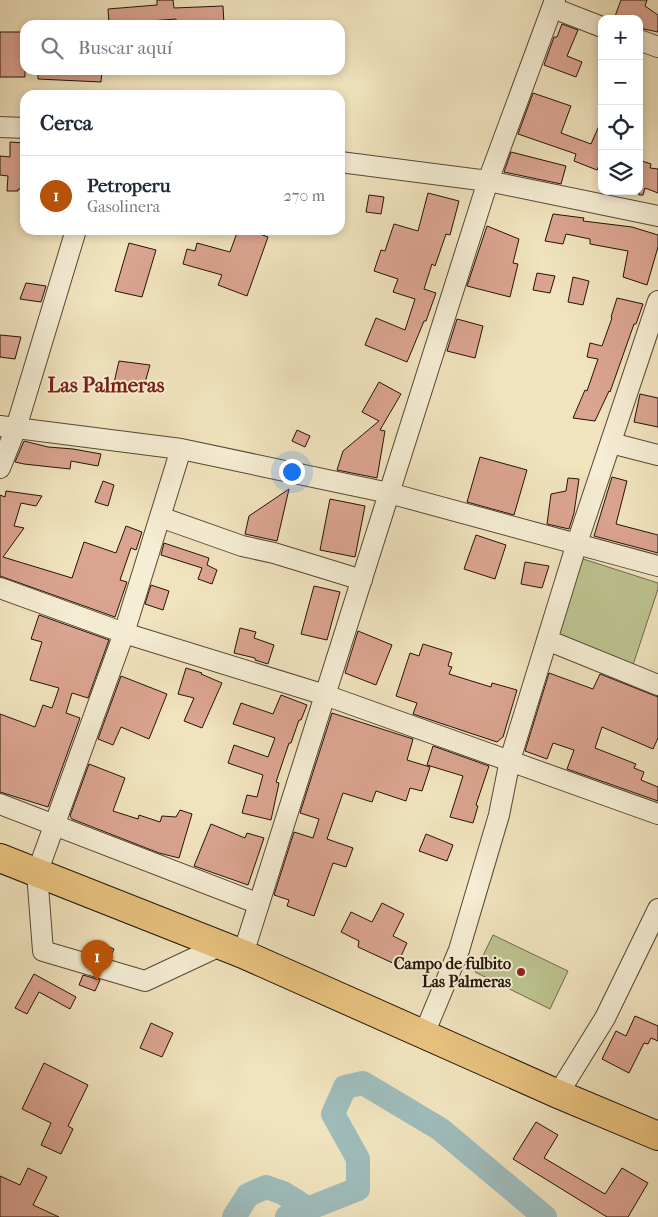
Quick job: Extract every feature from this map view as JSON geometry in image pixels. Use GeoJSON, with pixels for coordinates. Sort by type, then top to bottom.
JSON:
{"type":"FeatureCollection","features":[{"type":"Feature","properties":{"kind":"highway"},"geometry":{"type":"LineString","coordinates":[[0,858],[233,950],[558,1094],[658,1136]]}},
{"type":"Feature","properties":{"kind":"street"},"geometry":{"type":"LineString","coordinates":[[181,449],[124,633],[37,873],[43,951],[145,980],[233,950],[259,904],[488,180],[554,4],[598,24]]}},
{"type":"Feature","properties":{"kind":"street"},"geometry":{"type":"LineString","coordinates":[[643,41],[658,47]]}},
{"type":"Feature","properties":{"kind":"street"},"geometry":{"type":"LineString","coordinates":[[0,127],[20,128]]}},
{"type":"Feature","properties":{"kind":"street"},"geometry":{"type":"LineString","coordinates":[[345,163],[488,180],[658,216]]}},
{"type":"Feature","properties":{"kind":"street"},"geometry":{"type":"LineString","coordinates":[[0,468],[8,427],[74,235]]}},
{"type":"Feature","properties":{"kind":"street"},"geometry":{"type":"LineString","coordinates":[[424,1034],[461,942],[499,815],[510,760],[610,443],[652,341],[658,302]]}},
{"type":"Feature","properties":{"kind":"street"},"geometry":{"type":"LineString","coordinates":[[8,427],[181,449],[389,493],[658,566]]}},
{"type":"Feature","properties":{"kind":"street"},"geometry":{"type":"LineString","coordinates":[[610,443],[658,455]]}},
{"type":"Feature","properties":{"kind":"street"},"geometry":{"type":"LineString","coordinates":[[160,517],[242,546],[362,580]]}},
{"type":"Feature","properties":{"kind":"street"},"geometry":{"type":"LineString","coordinates":[[0,588],[124,633],[325,695],[658,814]]}},
{"type":"Feature","properties":{"kind":"street"},"geometry":{"type":"LineString","coordinates":[[547,640],[658,685]]}},
{"type":"Feature","properties":{"kind":"street"},"geometry":{"type":"LineString","coordinates":[[0,804],[259,904]]}},
{"type":"Feature","properties":{"kind":"street"},"geometry":{"type":"LineString","coordinates":[[558,1094],[605,1018],[658,909]]}},
{"type":"Feature","properties":{"kind":"green space"},"geometry":{"type":"Polygon","coordinates":[[[580,558],[658,583],[658,589],[632,668],[552,642],[580,558]]]}},
{"type":"Feature","properties":{"kind":"green space","name":"Campo de fulbito Las Palmeras"},"geometry":{"type":"Polygon","coordinates":[[[493,935],[568,971],[550,1009],[475,972],[493,935]]]}},
{"type":"Feature","properties":{"kind":"building"},"geometry":{"type":"Polygon","coordinates":[[[157,0],[173,0],[174,8],[223,6],[224,20],[109,20],[108,9],[157,5],[157,0]]]}},
{"type":"Feature","properties":{"kind":"building"},"geometry":{"type":"Polygon","coordinates":[[[621,0],[647,0],[645,6],[658,15],[658,32],[643,29],[643,15],[615,15],[621,0]]]}},
{"type":"Feature","properties":{"kind":"building"},"geometry":{"type":"Polygon","coordinates":[[[562,24],[578,30],[567,56],[582,62],[576,77],[544,65],[554,37],[557,37],[562,24]]]}},
{"type":"Feature","properties":{"kind":"building"},"geometry":{"type":"Polygon","coordinates":[[[0,32],[20,32],[20,75],[25,75],[25,77],[0,77],[0,32]]]}},
{"type":"Feature","properties":{"kind":"building"},"geometry":{"type":"Polygon","coordinates":[[[38,75],[102,75],[101,82],[38,79],[38,75]]]}},
{"type":"Feature","properties":{"kind":"building"},"geometry":{"type":"Polygon","coordinates":[[[533,93],[571,106],[561,133],[591,144],[598,128],[598,168],[597,170],[574,161],[576,154],[518,134],[533,93]]]}},
{"type":"Feature","properties":{"kind":"building"},"geometry":{"type":"Polygon","coordinates":[[[10,142],[20,143],[20,189],[18,191],[7,191],[8,176],[0,175],[0,156],[10,157],[10,142]]]}},
{"type":"Feature","properties":{"kind":"building"},"geometry":{"type":"Polygon","coordinates":[[[511,152],[566,166],[561,184],[504,172],[511,152]]]}},
{"type":"Feature","properties":{"kind":"building"},"geometry":{"type":"Polygon","coordinates":[[[643,161],[651,164],[650,168],[658,169],[658,193],[645,188],[643,195],[643,161]]]}},
{"type":"Feature","properties":{"kind":"building"},"geometry":{"type":"Polygon","coordinates":[[[428,193],[459,201],[450,235],[446,234],[435,266],[432,264],[424,289],[436,293],[426,321],[424,321],[407,362],[365,345],[376,318],[405,330],[415,299],[393,292],[398,279],[374,271],[381,250],[385,251],[394,224],[418,231],[428,193]]]}},
{"type":"Feature","properties":{"kind":"building"},"geometry":{"type":"Polygon","coordinates":[[[369,195],[384,197],[381,214],[366,212],[369,195]]]}},
{"type":"Feature","properties":{"kind":"building"},"geometry":{"type":"Polygon","coordinates":[[[553,214],[584,218],[583,221],[632,227],[658,235],[658,247],[647,285],[623,277],[628,251],[590,244],[590,239],[566,234],[563,244],[545,241],[553,214]]]}},
{"type":"Feature","properties":{"kind":"building"},"geometry":{"type":"Polygon","coordinates":[[[487,226],[519,239],[513,263],[518,264],[510,297],[467,286],[487,226]]]}},
{"type":"Feature","properties":{"kind":"building"},"geometry":{"type":"Polygon","coordinates":[[[236,235],[263,235],[268,237],[247,296],[218,285],[222,275],[183,264],[187,249],[195,251],[197,243],[230,252],[236,235]]]}},
{"type":"Feature","properties":{"kind":"building"},"geometry":{"type":"Polygon","coordinates":[[[129,243],[156,250],[142,297],[115,291],[129,243]]]}},
{"type":"Feature","properties":{"kind":"building"},"geometry":{"type":"Polygon","coordinates":[[[537,273],[555,276],[550,293],[533,290],[537,273]]]}},
{"type":"Feature","properties":{"kind":"building"},"geometry":{"type":"Polygon","coordinates":[[[573,277],[589,281],[583,305],[568,302],[573,277]]]}},
{"type":"Feature","properties":{"kind":"building"},"geometry":{"type":"Polygon","coordinates":[[[26,283],[46,286],[41,302],[20,299],[26,283]]]}},
{"type":"Feature","properties":{"kind":"building"},"geometry":{"type":"Polygon","coordinates":[[[617,298],[643,304],[636,324],[634,324],[610,392],[595,421],[573,418],[585,390],[587,391],[598,359],[587,357],[590,343],[602,346],[617,298]]]}},
{"type":"Feature","properties":{"kind":"building"},"geometry":{"type":"Polygon","coordinates":[[[457,319],[483,326],[475,358],[447,351],[457,319]]]}},
{"type":"Feature","properties":{"kind":"building"},"geometry":{"type":"Polygon","coordinates":[[[0,335],[21,337],[15,359],[0,357],[0,335]]]}},
{"type":"Feature","properties":{"kind":"building"},"geometry":{"type":"Polygon","coordinates":[[[119,361],[150,365],[142,393],[113,387],[119,361]]]}},
{"type":"Feature","properties":{"kind":"building"},"geometry":{"type":"Polygon","coordinates":[[[379,382],[401,394],[380,430],[385,431],[377,478],[337,470],[343,451],[379,421],[362,412],[379,382]]]}},
{"type":"Feature","properties":{"kind":"building"},"geometry":{"type":"Polygon","coordinates":[[[640,394],[658,398],[658,427],[634,422],[640,394]]]}},
{"type":"Feature","properties":{"kind":"building"},"geometry":{"type":"Polygon","coordinates":[[[297,430],[310,436],[305,447],[292,441],[297,430]]]}},
{"type":"Feature","properties":{"kind":"building"},"geometry":{"type":"Polygon","coordinates":[[[24,441],[48,447],[101,454],[98,466],[71,461],[70,469],[15,462],[24,441]]]}},
{"type":"Feature","properties":{"kind":"building"},"geometry":{"type":"Polygon","coordinates":[[[480,457],[527,470],[514,515],[467,502],[480,457]]]}},
{"type":"Feature","properties":{"kind":"building"},"geometry":{"type":"Polygon","coordinates":[[[612,477],[627,481],[616,524],[658,535],[658,553],[594,536],[612,477]]]}},
{"type":"Feature","properties":{"kind":"building"},"geometry":{"type":"Polygon","coordinates":[[[568,478],[579,479],[574,513],[569,529],[547,524],[551,494],[566,491],[568,478]]]}},
{"type":"Feature","properties":{"kind":"building"},"geometry":{"type":"Polygon","coordinates":[[[103,481],[114,485],[108,506],[95,502],[103,481]]]}},
{"type":"Feature","properties":{"kind":"building"},"geometry":{"type":"Polygon","coordinates":[[[289,489],[277,541],[245,534],[249,516],[289,489]]]}},
{"type":"Feature","properties":{"kind":"building"},"geometry":{"type":"Polygon","coordinates":[[[6,491],[42,496],[36,506],[21,503],[14,526],[24,528],[3,557],[72,578],[84,542],[116,553],[126,526],[142,532],[136,550],[131,548],[120,580],[127,582],[115,617],[0,576],[0,495],[5,497],[6,491]]]}},
{"type":"Feature","properties":{"kind":"building"},"geometry":{"type":"Polygon","coordinates":[[[330,499],[365,506],[355,557],[320,550],[330,499]]]}},
{"type":"Feature","properties":{"kind":"building"},"geometry":{"type":"Polygon","coordinates":[[[476,535],[506,545],[495,579],[464,569],[476,535]]]}},
{"type":"Feature","properties":{"kind":"building"},"geometry":{"type":"Polygon","coordinates":[[[164,543],[209,558],[207,565],[217,570],[212,584],[198,579],[202,568],[161,555],[164,543]]]}},
{"type":"Feature","properties":{"kind":"building"},"geometry":{"type":"Polygon","coordinates":[[[525,562],[549,566],[542,588],[521,584],[525,562]]]}},
{"type":"Feature","properties":{"kind":"building"},"geometry":{"type":"Polygon","coordinates":[[[151,585],[169,591],[163,610],[145,604],[151,585]]]}},
{"type":"Feature","properties":{"kind":"building"},"geometry":{"type":"Polygon","coordinates":[[[314,586],[340,592],[327,640],[301,634],[314,586]]]}},
{"type":"Feature","properties":{"kind":"building"},"geometry":{"type":"Polygon","coordinates":[[[39,615],[109,640],[88,698],[72,693],[66,713],[80,718],[48,807],[0,792],[0,714],[35,727],[43,705],[52,708],[59,688],[30,680],[42,642],[31,639],[39,615]]]}},
{"type":"Feature","properties":{"kind":"building"},"geometry":{"type":"Polygon","coordinates":[[[240,628],[256,632],[254,638],[274,645],[268,664],[255,660],[255,658],[234,653],[240,628]]]}},
{"type":"Feature","properties":{"kind":"building"},"geometry":{"type":"Polygon","coordinates":[[[358,631],[392,645],[376,685],[345,673],[358,631]]]}},
{"type":"Feature","properties":{"kind":"building"},"geometry":{"type":"Polygon","coordinates":[[[423,644],[452,653],[448,666],[452,667],[449,674],[491,687],[492,683],[517,690],[503,737],[497,742],[413,714],[417,703],[396,696],[410,653],[419,656],[423,644]]]}},
{"type":"Feature","properties":{"kind":"building"},"geometry":{"type":"Polygon","coordinates":[[[186,668],[202,673],[222,683],[202,728],[184,721],[194,698],[178,694],[186,668]]]}},
{"type":"Feature","properties":{"kind":"building"},"geometry":{"type":"Polygon","coordinates":[[[549,673],[593,689],[600,674],[658,697],[658,738],[653,749],[602,727],[595,748],[636,764],[634,768],[644,772],[641,780],[658,787],[658,801],[567,769],[574,750],[553,743],[547,759],[525,751],[549,673]]]}},
{"type":"Feature","properties":{"kind":"building"},"geometry":{"type":"Polygon","coordinates":[[[121,676],[167,694],[149,739],[121,727],[113,745],[98,739],[121,676]]]}},
{"type":"Feature","properties":{"kind":"building"},"geometry":{"type":"Polygon","coordinates":[[[281,695],[307,705],[301,720],[299,720],[291,743],[289,743],[276,782],[279,783],[271,820],[242,813],[247,795],[257,797],[263,775],[228,763],[234,745],[268,757],[275,738],[233,724],[241,703],[273,714],[281,695]]]}},
{"type":"Feature","properties":{"kind":"building"},"geometry":{"type":"Polygon","coordinates":[[[332,713],[413,739],[407,760],[430,767],[422,791],[410,788],[406,801],[376,791],[372,802],[343,793],[327,839],[353,848],[346,867],[333,863],[314,916],[287,906],[289,900],[274,895],[294,832],[313,838],[319,819],[300,813],[332,713]]]}},
{"type":"Feature","properties":{"kind":"building"},"geometry":{"type":"Polygon","coordinates":[[[433,746],[489,766],[476,805],[478,806],[473,823],[450,817],[463,776],[427,765],[433,746]]]}},
{"type":"Feature","properties":{"kind":"building"},"geometry":{"type":"Polygon","coordinates":[[[89,764],[125,778],[113,811],[138,819],[139,815],[160,822],[162,816],[176,817],[180,810],[192,814],[179,858],[159,853],[72,819],[70,816],[89,764]]]}},
{"type":"Feature","properties":{"kind":"building"},"geometry":{"type":"Polygon","coordinates":[[[211,824],[245,838],[247,833],[264,838],[248,885],[194,866],[211,824]]]}},
{"type":"Feature","properties":{"kind":"building"},"geometry":{"type":"Polygon","coordinates":[[[426,834],[453,845],[447,861],[419,851],[426,834]]]}},
{"type":"Feature","properties":{"kind":"building"},"geometry":{"type":"Polygon","coordinates":[[[382,903],[404,914],[393,936],[407,943],[397,965],[358,947],[359,941],[341,932],[351,912],[372,922],[382,903]]]}},
{"type":"Feature","properties":{"kind":"building"},"geometry":{"type":"Polygon","coordinates":[[[97,942],[114,949],[110,958],[93,953],[97,942]]]}},
{"type":"Feature","properties":{"kind":"building"},"geometry":{"type":"Polygon","coordinates":[[[34,974],[76,997],[70,1009],[39,992],[27,1014],[15,1008],[34,974]]]}},
{"type":"Feature","properties":{"kind":"building"},"geometry":{"type":"Polygon","coordinates":[[[83,975],[100,980],[95,991],[79,985],[83,975]]]}},
{"type":"Feature","properties":{"kind":"building"},"geometry":{"type":"Polygon","coordinates":[[[635,1016],[658,1026],[658,1041],[651,1038],[648,1044],[644,1043],[629,1073],[602,1059],[616,1031],[626,1036],[635,1016]]]}},
{"type":"Feature","properties":{"kind":"building"},"geometry":{"type":"Polygon","coordinates":[[[151,1023],[173,1033],[162,1057],[140,1048],[151,1023]]]}},
{"type":"Feature","properties":{"kind":"building"},"geometry":{"type":"Polygon","coordinates":[[[44,1063],[88,1085],[68,1126],[73,1129],[61,1154],[41,1145],[51,1123],[22,1109],[44,1063]]]}},
{"type":"Feature","properties":{"kind":"building"},"geometry":{"type":"Polygon","coordinates":[[[536,1122],[558,1135],[544,1158],[605,1194],[622,1168],[648,1183],[628,1217],[607,1217],[513,1159],[536,1122]]]}},
{"type":"Feature","properties":{"kind":"building"},"geometry":{"type":"Polygon","coordinates":[[[28,1168],[47,1177],[33,1205],[59,1217],[0,1217],[0,1176],[20,1185],[28,1168]]]}},
{"type":"Feature","properties":{"kind":"waterway"},"geometry":{"type":"LineString","coordinates":[[287,1217],[358,1189],[358,1159],[333,1114],[345,1087],[363,1083],[440,1129],[545,1217]]}},
{"type":"Feature","properties":{"kind":"waterway"},"geometry":{"type":"LineString","coordinates":[[234,1217],[248,1195],[266,1187],[283,1193],[307,1208]]}},
{"type":"Feature","properties":{"kind":"place","name":"Campo de fulbito Las Palmeras"},"geometry":{"type":"Point","coordinates":[521,972]}},
{"type":"Feature","properties":{"kind":"place","name":"Petroperu"},"geometry":{"type":"Point","coordinates":[97,981]}},
{"type":"Feature","properties":{"kind":"district","name":"Las Palmeras"},"geometry":{"type":"Point","coordinates":[106,385]}}]}
